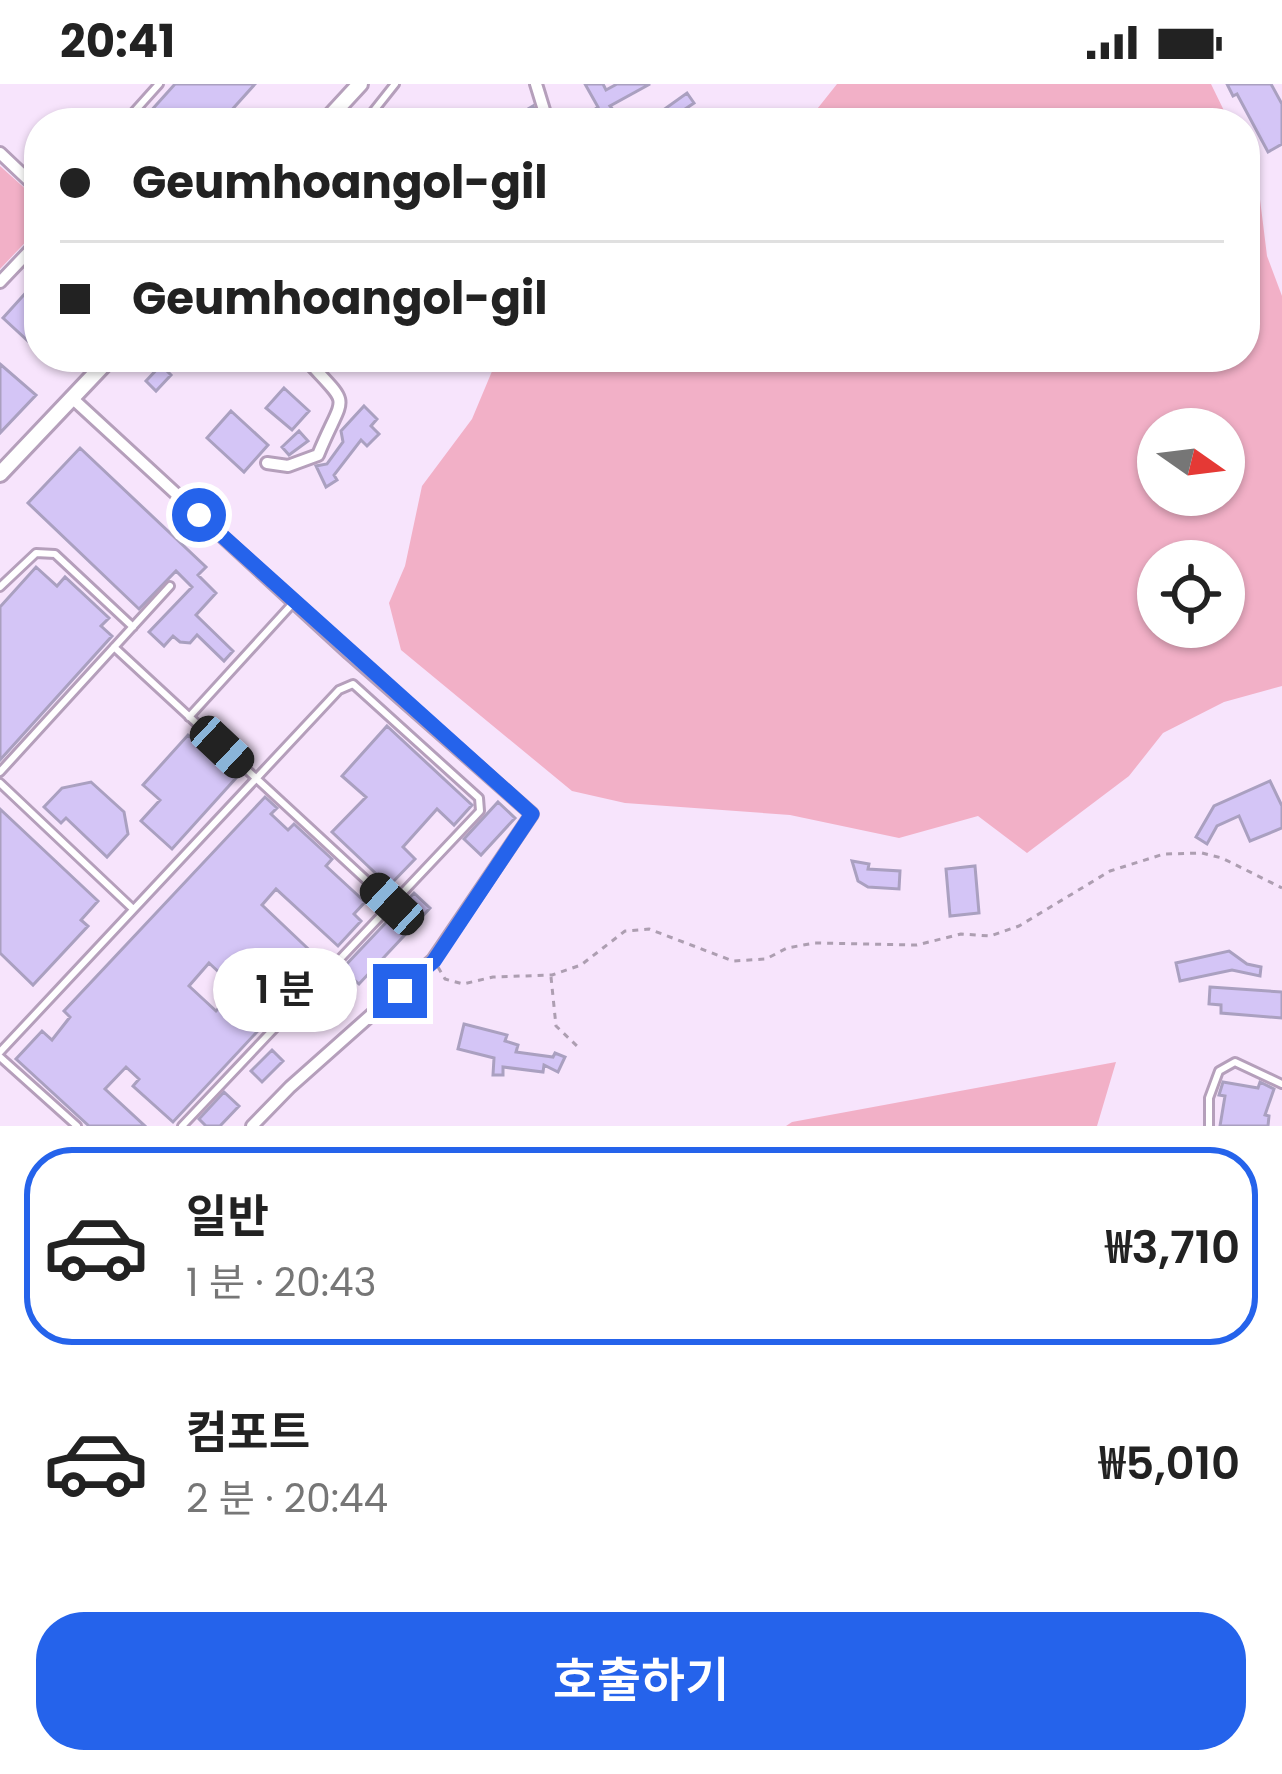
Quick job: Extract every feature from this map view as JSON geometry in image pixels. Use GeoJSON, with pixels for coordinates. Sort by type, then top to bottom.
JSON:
{"type":"FeatureCollection","features":[{"type":"Feature","properties":{"kind":"street"},"geometry":{"type":"LineString","coordinates":[[337,108],[359,84]]}},
{"type":"Feature","properties":{"kind":"street"},"geometry":{"type":"LineString","coordinates":[[0,153],[24,176]]}},
{"type":"Feature","properties":{"kind":"street"},"geometry":{"type":"LineString","coordinates":[[0,283],[24,257]]}},
{"type":"Feature","properties":{"kind":"street"},"geometry":{"type":"LineString","coordinates":[[0,474],[97,372]]}},
{"type":"Feature","properties":{"kind":"street"},"geometry":{"type":"LineString","coordinates":[[267,463],[289,466],[318,455],[340,408],[340,396],[321,372]]}},
{"type":"Feature","properties":{"kind":"street"},"geometry":{"type":"LineString","coordinates":[[72,398],[532,814],[434,961],[252,1126]]}},
{"type":"Feature","properties":{"kind":"lane"},"geometry":{"type":"LineString","coordinates":[[145,84],[156,87]]}},
{"type":"Feature","properties":{"kind":"lane"},"geometry":{"type":"LineString","coordinates":[[376,108],[395,84]]}},
{"type":"Feature","properties":{"kind":"lane"},"geometry":{"type":"LineString","coordinates":[[0,586],[36,554],[55,554],[133,627]]}},
{"type":"Feature","properties":{"kind":"lane"},"geometry":{"type":"LineString","coordinates":[[0,772],[170,586]]}},
{"type":"Feature","properties":{"kind":"lane"},"geometry":{"type":"LineString","coordinates":[[189,717],[294,602]]}},
{"type":"Feature","properties":{"kind":"lane"},"geometry":{"type":"LineString","coordinates":[[114,647],[392,904]]}},
{"type":"Feature","properties":{"kind":"lane"},"geometry":{"type":"LineString","coordinates":[[77,1126],[0,1054],[339,690],[353,684],[479,798],[480,811],[182,1126]]}},
{"type":"Feature","properties":{"kind":"lane"},"geometry":{"type":"LineString","coordinates":[[0,783],[132,908]]}},
{"type":"Feature","properties":{"kind":"lane"},"geometry":{"type":"LineString","coordinates":[[1209,1126],[1209,1098],[1219,1071],[1234,1062],[1282,1084]]}},
{"type":"Feature","properties":{"kind":"path"},"geometry":{"type":"LineString","coordinates":[[434,961],[445,979],[463,984],[493,977],[552,976],[581,965],[625,931],[649,929],[734,961],[766,959],[788,948],[815,944],[917,945],[961,934],[990,936],[1019,926],[1110,871],[1164,854],[1202,853],[1222,858],[1282,888]]}},
{"type":"Feature","properties":{"kind":"path"},"geometry":{"type":"LineString","coordinates":[[552,976],[556,1026],[577,1046]]}},
{"type":"Feature","properties":{"kind":"shaded area"},"geometry":{"type":"Polygon","coordinates":[[[837,84],[1211,84],[1223,108],[818,108],[837,84]]]}},
{"type":"Feature","properties":{"kind":"shaded area"},"geometry":{"type":"Polygon","coordinates":[[[0,166],[24,188],[24,244],[0,269],[0,166]]]}},
{"type":"Feature","properties":{"kind":"shaded area"},"geometry":{"type":"Polygon","coordinates":[[[1260,199],[1267,256],[1282,296],[1282,686],[1224,702],[1163,733],[1129,776],[1027,853],[978,816],[899,838],[790,815],[625,803],[572,791],[401,650],[389,603],[405,566],[422,486],[472,419],[492,372],[1260,372],[1260,199]]]}},
{"type":"Feature","properties":{"kind":"shaded area"},"geometry":{"type":"Polygon","coordinates":[[[1116,1062],[1097,1126],[786,1126],[792,1122],[1116,1062]]]}},
{"type":"Feature","properties":{"kind":"building"},"geometry":{"type":"Polygon","coordinates":[[[175,84],[255,84],[233,108],[153,108],[175,84]]]}},
{"type":"Feature","properties":{"kind":"building"},"geometry":{"type":"Polygon","coordinates":[[[585,84],[603,84],[606,90],[617,84],[650,84],[612,108],[598,107],[585,84]]]}},
{"type":"Feature","properties":{"kind":"building"},"geometry":{"type":"Polygon","coordinates":[[[1227,84],[1271,84],[1282,104],[1282,144],[1268,152],[1260,137],[1260,108],[1244,108],[1237,94],[1233,96],[1227,84]]]}},
{"type":"Feature","properties":{"kind":"building"},"geometry":{"type":"Polygon","coordinates":[[[687,93],[694,103],[687,108],[666,108],[687,93]]]}},
{"type":"Feature","properties":{"kind":"building"},"geometry":{"type":"Polygon","coordinates":[[[24,295],[24,337],[3,318],[24,295]]]}},
{"type":"Feature","properties":{"kind":"building"},"geometry":{"type":"Polygon","coordinates":[[[0,364],[36,395],[0,433],[0,364]]]}},
{"type":"Feature","properties":{"kind":"building"},"geometry":{"type":"Polygon","coordinates":[[[154,372],[171,375],[156,391],[146,381],[154,372]]]}},
{"type":"Feature","properties":{"kind":"building"},"geometry":{"type":"Polygon","coordinates":[[[284,388],[309,411],[292,430],[266,408],[284,388]]]}},
{"type":"Feature","properties":{"kind":"building"},"geometry":{"type":"Polygon","coordinates":[[[364,406],[377,419],[371,426],[379,434],[367,446],[361,440],[334,475],[337,480],[326,487],[316,466],[327,464],[343,442],[341,431],[364,406]]]}},
{"type":"Feature","properties":{"kind":"building"},"geometry":{"type":"Polygon","coordinates":[[[231,411],[268,445],[244,472],[207,438],[231,411]]]}},
{"type":"Feature","properties":{"kind":"building"},"geometry":{"type":"Polygon","coordinates":[[[299,431],[308,441],[289,455],[282,447],[299,431]]]}},
{"type":"Feature","properties":{"kind":"building"},"geometry":{"type":"Polygon","coordinates":[[[80,448],[206,567],[198,575],[216,593],[196,615],[233,651],[224,661],[197,635],[190,643],[173,636],[164,646],[149,632],[192,587],[176,571],[139,609],[28,503],[80,448]]]}},
{"type":"Feature","properties":{"kind":"building"},"geometry":{"type":"Polygon","coordinates":[[[36,567],[57,586],[65,577],[109,618],[101,626],[112,636],[0,760],[0,607],[36,567]]]}},
{"type":"Feature","properties":{"kind":"building"},"geometry":{"type":"Polygon","coordinates":[[[387,726],[472,805],[454,825],[437,809],[403,847],[415,859],[389,886],[332,832],[366,797],[342,776],[387,726]]]}},
{"type":"Feature","properties":{"kind":"building"},"geometry":{"type":"Polygon","coordinates":[[[188,735],[236,778],[172,849],[141,821],[160,800],[143,785],[188,735]]]}},
{"type":"Feature","properties":{"kind":"building"},"geometry":{"type":"Polygon","coordinates":[[[1270,781],[1282,806],[1282,828],[1250,841],[1239,816],[1217,826],[1207,844],[1196,837],[1214,806],[1270,781]]]}},
{"type":"Feature","properties":{"kind":"building"},"geometry":{"type":"Polygon","coordinates":[[[91,782],[124,812],[128,834],[107,857],[66,818],[61,823],[44,807],[62,788],[91,782]]]}},
{"type":"Feature","properties":{"kind":"building"},"geometry":{"type":"Polygon","coordinates":[[[265,797],[277,808],[271,814],[288,830],[294,824],[332,859],[326,866],[365,902],[354,914],[361,921],[338,946],[276,889],[262,905],[322,962],[173,1122],[133,1086],[139,1079],[126,1067],[105,1089],[145,1126],[89,1126],[16,1059],[42,1031],[52,1040],[70,1017],[64,1011],[265,797]],[[209,963],[189,986],[216,1011],[237,989],[209,963]]]}},
{"type":"Feature","properties":{"kind":"building"},"geometry":{"type":"Polygon","coordinates":[[[498,802],[515,818],[481,855],[464,839],[498,802]]]}},
{"type":"Feature","properties":{"kind":"building"},"geometry":{"type":"Polygon","coordinates":[[[0,809],[98,901],[81,920],[88,926],[33,985],[0,953],[0,809]]]}},
{"type":"Feature","properties":{"kind":"building"},"geometry":{"type":"Polygon","coordinates":[[[852,861],[869,864],[868,869],[900,871],[899,889],[868,887],[858,881],[852,861]]]}},
{"type":"Feature","properties":{"kind":"building"},"geometry":{"type":"Polygon","coordinates":[[[975,866],[979,913],[950,916],[946,869],[975,866]]]}},
{"type":"Feature","properties":{"kind":"building"},"geometry":{"type":"Polygon","coordinates":[[[414,893],[430,908],[359,984],[342,969],[414,893]]]}},
{"type":"Feature","properties":{"kind":"building"},"geometry":{"type":"Polygon","coordinates":[[[1229,951],[1261,967],[1260,976],[1232,970],[1180,981],[1176,963],[1229,951]]]}},
{"type":"Feature","properties":{"kind":"building"},"geometry":{"type":"Polygon","coordinates":[[[1210,987],[1282,992],[1282,1018],[1221,1013],[1221,1005],[1209,1004],[1210,987]]]}},
{"type":"Feature","properties":{"kind":"building"},"geometry":{"type":"Polygon","coordinates":[[[464,1024],[507,1035],[505,1041],[518,1045],[516,1052],[565,1057],[558,1072],[544,1065],[543,1072],[503,1067],[503,1075],[493,1075],[494,1058],[458,1049],[464,1024]]]}},
{"type":"Feature","properties":{"kind":"building"},"geometry":{"type":"Polygon","coordinates":[[[272,1050],[283,1061],[262,1082],[251,1071],[272,1050]]]}},
{"type":"Feature","properties":{"kind":"building"},"geometry":{"type":"Polygon","coordinates":[[[1223,1082],[1258,1088],[1260,1082],[1274,1089],[1265,1115],[1268,1126],[1220,1126],[1223,1082]]]}},
{"type":"Feature","properties":{"kind":"building"},"geometry":{"type":"Polygon","coordinates":[[[224,1092],[239,1106],[220,1126],[206,1126],[199,1119],[224,1092]]]}},
{"type":"Feature","properties":{"kind":"route"},"geometry":{"type":"LineString","coordinates":[[199,515],[532,814],[434,961],[400,991]]}}]}
